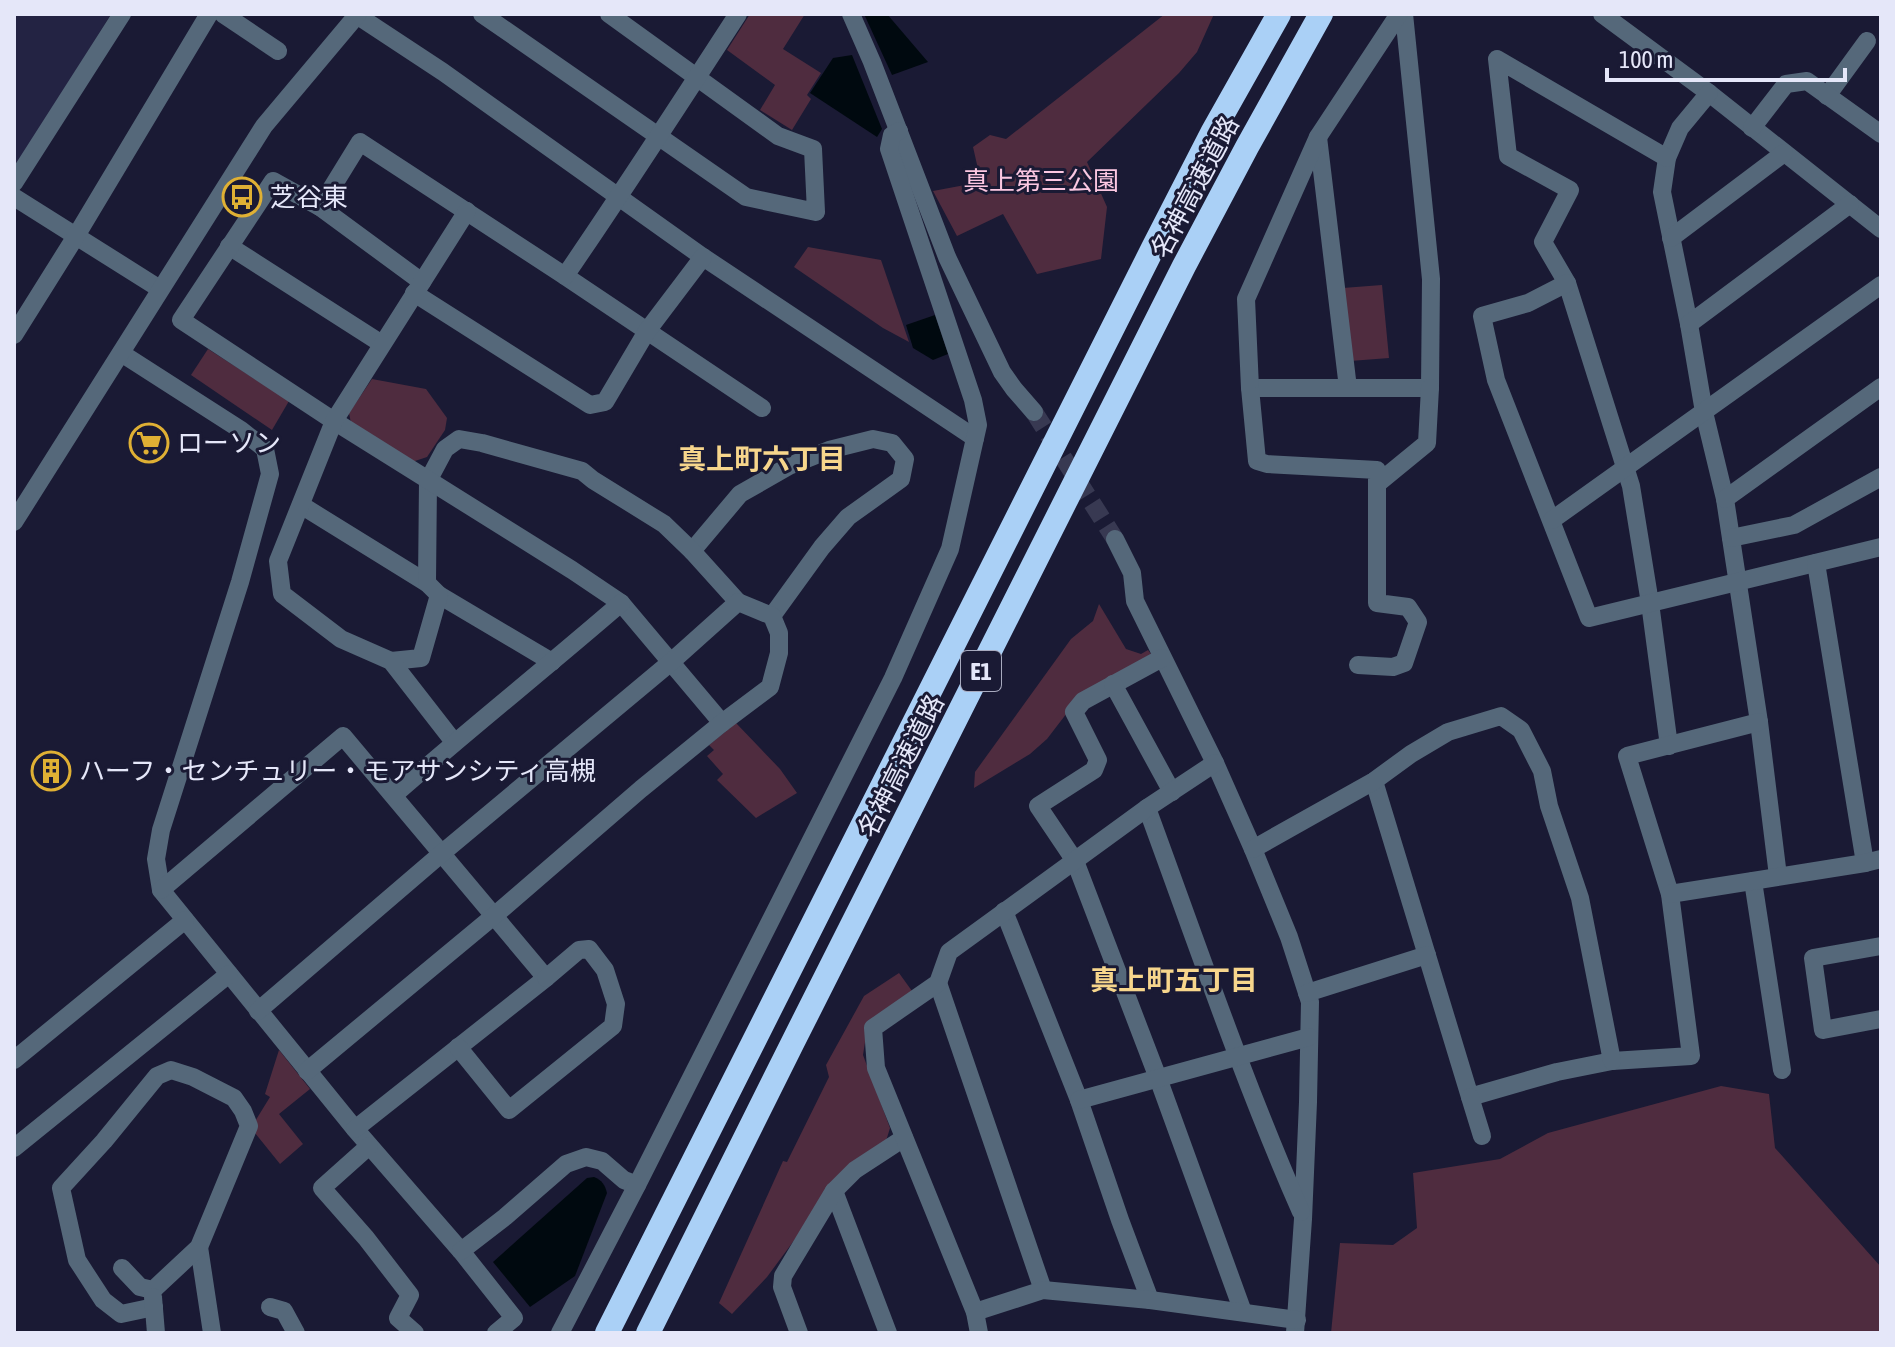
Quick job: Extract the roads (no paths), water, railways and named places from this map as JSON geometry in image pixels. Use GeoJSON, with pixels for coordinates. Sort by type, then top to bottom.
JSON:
{"type":"FeatureCollection","features":[{"type":"Feature","properties":{"kind":"highway","name":"名神高速道路"},"geometry":{"type":"LineString","coordinates":[[607,1333],[1153,248],[1212,133],[1279,14]]}},
{"type":"Feature","properties":{"kind":"highway","name":"名神高速道路"},"geometry":{"type":"LineString","coordinates":[[648,1333],[1177,280],[1321,14]]}},
{"type":"Feature","properties":{"kind":"street"},"geometry":{"type":"LineString","coordinates":[[14,183],[122,14]]}},
{"type":"Feature","properties":{"kind":"street"},"geometry":{"type":"LineString","coordinates":[[14,335],[209,14]]}},
{"type":"Feature","properties":{"kind":"street"},"geometry":{"type":"LineString","coordinates":[[223,14],[278,51]]}},
{"type":"Feature","properties":{"kind":"street"},"geometry":{"type":"LineString","coordinates":[[14,522],[264,126],[357,14],[703,257],[975,438]]}},
{"type":"Feature","properties":{"kind":"street"},"geometry":{"type":"LineString","coordinates":[[482,14],[746,197],[816,212],[813,149],[778,136],[609,14]]}},
{"type":"Feature","properties":{"kind":"street"},"geometry":{"type":"LineString","coordinates":[[565,276],[698,77],[736,14]]}},
{"type":"Feature","properties":{"kind":"street"},"geometry":{"type":"LineString","coordinates":[[851,14],[947,257],[1002,372],[1034,412]]}},
{"type":"Feature","properties":{"kind":"street"},"geometry":{"type":"LineString","coordinates":[[1358,665],[1393,667],[1404,663],[1418,622],[1408,607],[1377,603],[1377,470],[1257,461],[1246,299],[1318,137],[1402,14]]}},
{"type":"Feature","properties":{"kind":"street"},"geometry":{"type":"LineString","coordinates":[[1377,484],[1427,443],[1430,388],[1431,279],[1402,14]]}},
{"type":"Feature","properties":{"kind":"street"},"geometry":{"type":"LineString","coordinates":[[1602,14],[1709,93],[1881,229]]}},
{"type":"Feature","properties":{"kind":"street"},"geometry":{"type":"LineString","coordinates":[[1827,96],[1867,41]]}},
{"type":"Feature","properties":{"kind":"street"},"geometry":{"type":"LineString","coordinates":[[1667,158],[1497,59],[1508,156],[1570,190],[1543,242],[1567,283],[1631,486],[1669,746]]}},
{"type":"Feature","properties":{"kind":"street"},"geometry":{"type":"LineString","coordinates":[[1752,128],[1786,84],[1807,81],[1881,134]]}},
{"type":"Feature","properties":{"kind":"street"},"geometry":{"type":"LineString","coordinates":[[1709,93],[1680,128],[1667,158],[1662,192],[1704,412],[1725,499],[1759,722],[1778,876]]}},
{"type":"Feature","properties":{"kind":"street"},"geometry":{"type":"LineString","coordinates":[[560,1333],[893,678],[950,549],[978,425],[973,400],[889,149],[892,135],[899,131]]}},
{"type":"Feature","properties":{"kind":"street"},"geometry":{"type":"LineString","coordinates":[[1318,137],[1348,388]]}},
{"type":"Feature","properties":{"kind":"street"},"geometry":{"type":"LineString","coordinates":[[320,207],[360,142],[762,408]]}},
{"type":"Feature","properties":{"kind":"street"},"geometry":{"type":"LineString","coordinates":[[1671,238],[1784,153]]}},
{"type":"Feature","properties":{"kind":"street"},"geometry":{"type":"LineString","coordinates":[[703,257],[647,331],[605,402],[590,405],[418,288],[320,207],[273,181],[181,320],[621,603],[722,723]]}},
{"type":"Feature","properties":{"kind":"street"},"geometry":{"type":"LineString","coordinates":[[14,197],[160,289]]}},
{"type":"Feature","properties":{"kind":"street"},"geometry":{"type":"LineString","coordinates":[[1689,324],[1850,204]]}},
{"type":"Feature","properties":{"kind":"street"},"geometry":{"type":"LineString","coordinates":[[454,742],[391,661],[341,639],[282,594],[278,561],[334,421],[467,211]]}},
{"type":"Feature","properties":{"kind":"street"},"geometry":{"type":"LineString","coordinates":[[229,246],[382,344]]}},
{"type":"Feature","properties":{"kind":"street"},"geometry":{"type":"LineString","coordinates":[[1567,283],[1528,303],[1482,316],[1496,380],[1589,618],[1881,547]]}},
{"type":"Feature","properties":{"kind":"street"},"geometry":{"type":"LineString","coordinates":[[1552,520],[1881,285]]}},
{"type":"Feature","properties":{"kind":"street"},"geometry":{"type":"LineString","coordinates":[[121,353],[241,430],[265,449],[270,474],[240,582],[161,830],[156,859],[161,890],[307,1071],[461,1251],[514,1318],[496,1333]]}},
{"type":"Feature","properties":{"kind":"street"},"geometry":{"type":"LineString","coordinates":[[1725,499],[1881,387]]}},
{"type":"Feature","properties":{"kind":"street"},"geometry":{"type":"LineString","coordinates":[[1250,388],[1430,388]]}},
{"type":"Feature","properties":{"kind":"street"},"geometry":{"type":"LineString","coordinates":[[307,1071],[641,789],[770,687],[779,653],[779,633],[772,616],[738,602],[664,524],[582,471],[459,439],[445,449],[428,481],[433,589],[421,658],[391,661]]}},
{"type":"Feature","properties":{"kind":"street"},"geometry":{"type":"LineString","coordinates":[[692,551],[740,494],[789,466],[829,450],[873,439],[892,443],[905,459],[901,479],[848,517],[772,616]]}},
{"type":"Feature","properties":{"kind":"street"},"geometry":{"type":"LineString","coordinates":[[1731,538],[1794,525],[1881,477]]}},
{"type":"Feature","properties":{"kind":"street"},"geometry":{"type":"LineString","coordinates":[[301,505],[552,662]]}},
{"type":"Feature","properties":{"kind":"street"},"geometry":{"type":"LineString","coordinates":[[975,1312],[1043,1290],[1243,1312],[1296,1326],[1310,1002],[1289,937],[1253,849],[1215,763],[1135,601],[1132,573],[1115,539]]}},
{"type":"Feature","properties":{"kind":"street"},"geometry":{"type":"LineString","coordinates":[[1670,894],[1873,861],[1816,563]]}},
{"type":"Feature","properties":{"kind":"street"},"geometry":{"type":"LineString","coordinates":[[258,1011],[738,602]]}},
{"type":"Feature","properties":{"kind":"street"},"geometry":{"type":"LineString","coordinates":[[394,795],[621,603]]}},
{"type":"Feature","properties":{"kind":"street"},"geometry":{"type":"LineString","coordinates":[[1162,658],[1083,701],[1074,712],[1098,760],[1094,770],[1038,806],[1075,861],[1243,1312]]}},
{"type":"Feature","properties":{"kind":"street"},"geometry":{"type":"LineString","coordinates":[[1113,684],[1172,792]]}},
{"type":"Feature","properties":{"kind":"street"},"geometry":{"type":"LineString","coordinates":[[1253,849],[1374,781],[1448,732],[1501,716],[1521,730],[1542,771],[1549,806],[1580,898],[1612,1061]]}},
{"type":"Feature","properties":{"kind":"street"},"geometry":{"type":"LineString","coordinates":[[1470,1097],[1557,1072],[1612,1061],[1691,1056],[1670,894],[1627,756],[1759,722]]}},
{"type":"Feature","properties":{"kind":"street"},"geometry":{"type":"LineString","coordinates":[[161,890],[343,736],[546,978]]}},
{"type":"Feature","properties":{"kind":"street"},"geometry":{"type":"LineString","coordinates":[[979,1333],[975,1312],[876,1068],[873,1028],[938,983],[949,952],[1147,808],[1215,763]]}},
{"type":"Feature","properties":{"kind":"street"},"geometry":{"type":"LineString","coordinates":[[1374,781],[1482,1136]]}},
{"type":"Feature","properties":{"kind":"street"},"geometry":{"type":"LineString","coordinates":[[1147,808],[1238,1056],[1303,1219]]}},
{"type":"Feature","properties":{"kind":"street"},"geometry":{"type":"LineString","coordinates":[[1753,881],[1782,1070]]}},
{"type":"Feature","properties":{"kind":"street"},"geometry":{"type":"LineString","coordinates":[[1004,911],[1079,1100],[1150,1300]]}},
{"type":"Feature","properties":{"kind":"street"},"geometry":{"type":"LineString","coordinates":[[14,1060],[185,920]]}},
{"type":"Feature","properties":{"kind":"street"},"geometry":{"type":"LineString","coordinates":[[1881,946],[1813,958],[1823,1030],[1881,1019]]}},
{"type":"Feature","properties":{"kind":"street"},"geometry":{"type":"LineString","coordinates":[[355,1129],[579,950],[589,949],[605,970],[616,1004],[613,1026],[509,1110],[458,1047]]}},
{"type":"Feature","properties":{"kind":"street"},"geometry":{"type":"LineString","coordinates":[[1307,993],[1427,955]]}},
{"type":"Feature","properties":{"kind":"street"},"geometry":{"type":"LineString","coordinates":[[14,1148],[229,974]]}},
{"type":"Feature","properties":{"kind":"street"},"geometry":{"type":"LineString","coordinates":[[938,983],[1043,1290]]}},
{"type":"Feature","properties":{"kind":"street"},"geometry":{"type":"LineString","coordinates":[[1079,1100],[1309,1037]]}},
{"type":"Feature","properties":{"kind":"street"},"geometry":{"type":"LineString","coordinates":[[171,1070],[193,1077],[234,1098],[249,1126],[199,1247],[153,1298],[121,1314],[103,1300],[77,1260],[61,1188],[157,1076],[171,1070]]}},
{"type":"Feature","properties":{"kind":"street"},"geometry":{"type":"LineString","coordinates":[[799,1333],[782,1287],[783,1276],[834,1191],[855,1170],[904,1138]]}},
{"type":"Feature","properties":{"kind":"street"},"geometry":{"type":"LineString","coordinates":[[369,1146],[322,1188],[410,1295],[398,1318],[415,1333]]}},
{"type":"Feature","properties":{"kind":"street"},"geometry":{"type":"LineString","coordinates":[[461,1251],[566,1164],[586,1157],[602,1161],[624,1180],[637,1185]]}},
{"type":"Feature","properties":{"kind":"street"},"geometry":{"type":"LineString","coordinates":[[834,1191],[888,1333]]}},
{"type":"Feature","properties":{"kind":"street"},"geometry":{"type":"LineString","coordinates":[[199,1247],[212,1333]]}},
{"type":"Feature","properties":{"kind":"street"},"geometry":{"type":"LineString","coordinates":[[122,1268],[153,1298],[156,1333]]}},
{"type":"Feature","properties":{"kind":"street"},"geometry":{"type":"LineString","coordinates":[[270,1307],[284,1311],[296,1333]]}},
{"type":"Feature","properties":{"kind":"tunnel"},"geometry":{"type":"LineString","coordinates":[[1034,412],[1115,539]]}},
{"type":"Feature","properties":{"kind":"place","name":"芝谷東"},"geometry":{"type":"Point","coordinates":[242,197]}},
{"type":"Feature","properties":{"kind":"place","name":"ローソン"},"geometry":{"type":"Point","coordinates":[149,443]}},
{"type":"Feature","properties":{"kind":"place","name":"ハーフ・センチュリー・モアサンシティ高槻"},"geometry":{"type":"Point","coordinates":[51,771]}},
{"type":"Feature","properties":{"kind":"district","name":"真上町六丁目"},"geometry":{"type":"Point","coordinates":[762,459]}},
{"type":"Feature","properties":{"kind":"district","name":"真上町五丁目"},"geometry":{"type":"Point","coordinates":[1174,980]}},
{"type":"Feature","properties":{"kind":"park label","name":"真上第三公園"},"geometry":{"type":"Point","coordinates":[1041,181]}}]}
